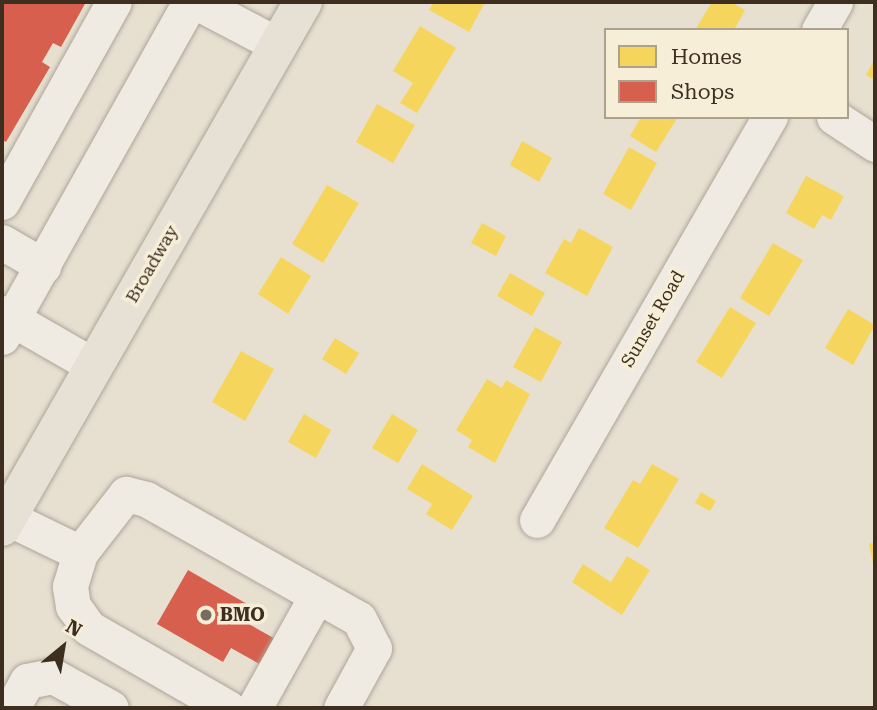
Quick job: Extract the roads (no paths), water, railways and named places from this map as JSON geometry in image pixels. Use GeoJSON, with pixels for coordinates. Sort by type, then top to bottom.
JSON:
{"type":"FeatureCollection","features":[{"type":"Feature","properties":{"kind":"main road","name":"Broadway"},"geometry":{"type":"LineString","coordinates":[[3,520],[303,2]]}},
{"type":"Feature","properties":{"kind":"street"},"geometry":{"type":"LineString","coordinates":[[2,202],[114,2]]}},
{"type":"Feature","properties":{"kind":"street"},"geometry":{"type":"LineString","coordinates":[[94,366],[5,323],[43,265],[190,2]]}},
{"type":"Feature","properties":{"kind":"street"},"geometry":{"type":"LineString","coordinates":[[196,2],[278,46]]}},
{"type":"Feature","properties":{"kind":"street"},"geometry":{"type":"LineString","coordinates":[[821,28],[835,2]]}},
{"type":"Feature","properties":{"kind":"street","name":"Sunset Road"},"geometry":{"type":"LineString","coordinates":[[537,520],[769,119]]}},
{"type":"Feature","properties":{"kind":"street"},"geometry":{"type":"LineString","coordinates":[[837,119],[875,144]]}},
{"type":"Feature","properties":{"kind":"street"},"geometry":{"type":"LineString","coordinates":[[2,242],[43,265]]}},
{"type":"Feature","properties":{"kind":"street"},"geometry":{"type":"LineString","coordinates":[[228,708],[89,628],[73,606],[71,586],[80,553],[126,494],[146,499],[359,619],[374,648],[341,708]]}},
{"type":"Feature","properties":{"kind":"street"},"geometry":{"type":"LineString","coordinates":[[3,520],[80,553]]}},
{"type":"Feature","properties":{"kind":"street"},"geometry":{"type":"LineString","coordinates":[[254,708],[316,597]]}},
{"type":"Feature","properties":{"kind":"street"},"geometry":{"type":"LineString","coordinates":[[12,708],[27,681],[53,676],[111,708]]}},
{"type":"Feature","properties":{"kind":"place","name":"BMO"},"geometry":{"type":"Point","coordinates":[206,615]}}]}
